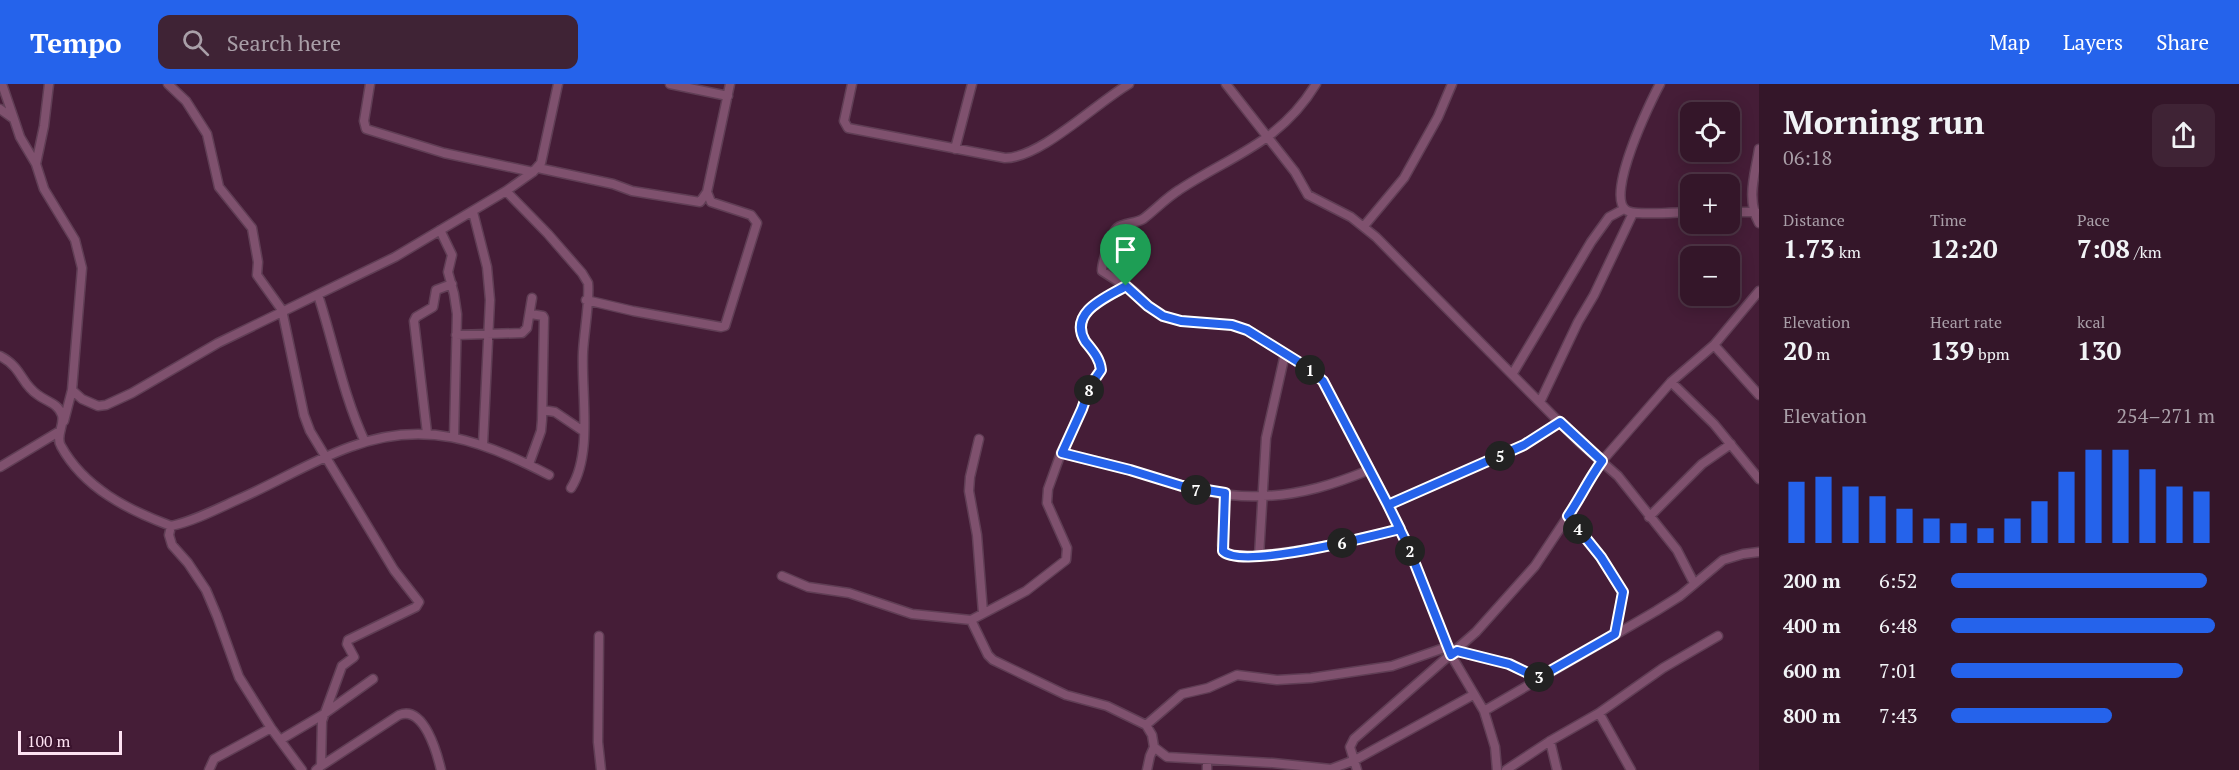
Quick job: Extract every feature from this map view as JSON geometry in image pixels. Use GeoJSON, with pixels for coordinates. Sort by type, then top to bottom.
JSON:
{"type":"FeatureCollection","features":[{"type":"Feature","properties":{"kind":"street"},"geometry":{"type":"LineString","coordinates":[[2,84],[20,137],[36,164],[44,189],[75,240],[82,268],[72,390],[59,441],[80,470],[103,493],[137,513],[171,526],[253,493],[326,457],[365,442],[400,434],[427,433],[454,436],[483,444],[549,475]]}},
{"type":"Feature","properties":{"kind":"street"},"geometry":{"type":"LineString","coordinates":[[36,164],[44,126],[49,84]]}},
{"type":"Feature","properties":{"kind":"street"},"geometry":{"type":"LineString","coordinates":[[168,84],[186,101],[207,134],[219,187],[252,228],[258,262],[258,277],[282,310],[304,415],[310,431],[394,570],[419,604],[348,640],[347,644],[354,657],[342,666],[324,714],[319,768]]}},
{"type":"Feature","properties":{"kind":"street"},"geometry":{"type":"LineString","coordinates":[[370,84],[363,121],[366,129],[444,153],[613,184],[632,191],[695,202],[703,200],[707,192],[730,84]]}},
{"type":"Feature","properties":{"kind":"street"},"geometry":{"type":"LineString","coordinates":[[72,390],[90,404],[106,405],[282,310],[362,274],[507,191],[536,170],[543,154],[558,84]]}},
{"type":"Feature","properties":{"kind":"street"},"geometry":{"type":"LineString","coordinates":[[670,84],[728,96]]}},
{"type":"Feature","properties":{"kind":"street"},"geometry":{"type":"LineString","coordinates":[[852,84],[844,121],[848,128],[1005,158],[1017,158],[1051,139],[1129,84]]}},
{"type":"Feature","properties":{"kind":"street"},"geometry":{"type":"LineString","coordinates":[[955,148],[972,84]]}},
{"type":"Feature","properties":{"kind":"street"},"geometry":{"type":"LineString","coordinates":[[1227,84],[1295,172],[1308,195],[1364,226],[1560,422],[1618,476],[1677,550],[1694,583]]}},
{"type":"Feature","properties":{"kind":"street"},"geometry":{"type":"LineString","coordinates":[[1316,84],[1297,111],[1268,137],[1245,153],[1179,190],[1139,221],[1117,228],[1102,271],[1113,280],[1126,286],[1163,316],[1181,321],[1232,325],[1247,330],[1305,366],[1323,381],[1400,529],[1452,651],[1473,695],[1484,711],[1495,747],[1497,770]]}},
{"type":"Feature","properties":{"kind":"street"},"geometry":{"type":"LineString","coordinates":[[1364,226],[1404,178],[1438,117],[1452,84]]}},
{"type":"Feature","properties":{"kind":"street"},"geometry":{"type":"LineString","coordinates":[[1540,402],[1578,322],[1594,295],[1628,211],[1620,195],[1622,181],[1634,143],[1660,84]]}},
{"type":"Feature","properties":{"kind":"street"},"geometry":{"type":"LineString","coordinates":[[0,110],[14,119]]}},
{"type":"Feature","properties":{"kind":"street"},"geometry":{"type":"LineString","coordinates":[[1759,149],[1751,194],[1759,224]]}},
{"type":"Feature","properties":{"kind":"street"},"geometry":{"type":"LineString","coordinates":[[507,191],[548,234],[588,283],[582,367],[582,462],[571,488]]}},
{"type":"Feature","properties":{"kind":"street"},"geometry":{"type":"LineString","coordinates":[[586,300],[633,311],[725,326],[757,223],[751,215],[711,202],[707,192]]}},
{"type":"Feature","properties":{"kind":"street"},"geometry":{"type":"LineString","coordinates":[[1513,374],[1591,242],[1609,217],[1628,211],[1680,212]]}},
{"type":"Feature","properties":{"kind":"street"},"geometry":{"type":"LineString","coordinates":[[472,212],[489,281],[489,334],[483,444]]}},
{"type":"Feature","properties":{"kind":"street"},"geometry":{"type":"LineString","coordinates":[[1740,212],[1756,212]]}},
{"type":"Feature","properties":{"kind":"street"},"geometry":{"type":"LineString","coordinates":[[440,230],[452,255],[448,272],[457,314],[454,436]]}},
{"type":"Feature","properties":{"kind":"street"},"geometry":{"type":"LineString","coordinates":[[427,433],[414,319],[433,307],[435,291],[452,284]]}},
{"type":"Feature","properties":{"kind":"street"},"geometry":{"type":"LineString","coordinates":[[782,576],[808,587],[849,592],[912,614],[971,620],[1026,591],[1059,567],[1066,560],[1067,548],[1047,502],[1048,489],[1090,386],[1101,370],[1099,360],[1084,339],[1083,317],[1089,309],[1126,286]]}},
{"type":"Feature","properties":{"kind":"street"},"geometry":{"type":"LineString","coordinates":[[1357,770],[1350,747],[1354,739],[1452,651],[1535,566],[1602,461],[1671,382],[1714,345],[1759,291]]}},
{"type":"Feature","properties":{"kind":"street"},"geometry":{"type":"LineString","coordinates":[[318,295],[332,336],[344,390],[365,442]]}},
{"type":"Feature","properties":{"kind":"street"},"geometry":{"type":"LineString","coordinates":[[456,335],[525,332],[531,314],[532,298]]}},
{"type":"Feature","properties":{"kind":"street"},"geometry":{"type":"LineString","coordinates":[[529,464],[541,431],[543,410],[544,318],[531,314]]}},
{"type":"Feature","properties":{"kind":"street"},"geometry":{"type":"LineString","coordinates":[[1714,345],[1759,395]]}},
{"type":"Feature","properties":{"kind":"street"},"geometry":{"type":"LineString","coordinates":[[1259,556],[1261,497],[1268,425],[1285,354]]}},
{"type":"Feature","properties":{"kind":"street"},"geometry":{"type":"LineString","coordinates":[[0,356],[16,366],[37,395],[56,405],[63,421]]}},
{"type":"Feature","properties":{"kind":"street"},"geometry":{"type":"LineString","coordinates":[[1671,382],[1731,444],[1759,479]]}},
{"type":"Feature","properties":{"kind":"street"},"geometry":{"type":"LineString","coordinates":[[543,410],[555,412],[583,431]]}},
{"type":"Feature","properties":{"kind":"street"},"geometry":{"type":"LineString","coordinates":[[1388,505],[1524,445],[1560,422]]}},
{"type":"Feature","properties":{"kind":"street"},"geometry":{"type":"LineString","coordinates":[[0,467],[60,431]]}},
{"type":"Feature","properties":{"kind":"street"},"geometry":{"type":"LineString","coordinates":[[980,440],[970,477],[969,491],[977,535],[983,613]]}},
{"type":"Feature","properties":{"kind":"street"},"geometry":{"type":"LineString","coordinates":[[1649,517],[1702,464],[1731,444]]}},
{"type":"Feature","properties":{"kind":"street"},"geometry":{"type":"LineString","coordinates":[[1062,453],[1182,486],[1261,497],[1321,488],[1370,470]]}},
{"type":"Feature","properties":{"kind":"street"},"geometry":{"type":"LineString","coordinates":[[1225,493],[1223,551],[1230,555],[1259,556],[1324,547],[1400,529]]}},
{"type":"Feature","properties":{"kind":"street"},"geometry":{"type":"LineString","coordinates":[[1568,516],[1601,557],[1623,592],[1615,634]]}},
{"type":"Feature","properties":{"kind":"street"},"geometry":{"type":"LineString","coordinates":[[171,526],[169,535],[171,545],[188,563],[206,590],[218,616],[239,677],[271,728],[302,770]]}},
{"type":"Feature","properties":{"kind":"street"},"geometry":{"type":"LineString","coordinates":[[1484,711],[1664,606],[1723,560],[1759,552]]}},
{"type":"Feature","properties":{"kind":"street"},"geometry":{"type":"LineString","coordinates":[[971,620],[988,655],[1005,667],[1066,695],[1107,706],[1146,725],[1155,747],[1167,757],[1207,765],[1273,763],[1331,769],[1354,760],[1473,695]]}},
{"type":"Feature","properties":{"kind":"street"},"geometry":{"type":"LineString","coordinates":[[599,636],[598,742],[601,770]]}},
{"type":"Feature","properties":{"kind":"street"},"geometry":{"type":"LineString","coordinates":[[1506,770],[1599,713],[1663,668],[1718,636]]}},
{"type":"Feature","properties":{"kind":"street"},"geometry":{"type":"LineString","coordinates":[[1146,725],[1182,694],[1208,688],[1231,676],[1245,675],[1291,681],[1392,666],[1452,651],[1509,664],[1538,678]]}},
{"type":"Feature","properties":{"kind":"street"},"geometry":{"type":"LineString","coordinates":[[280,740],[324,714],[373,679]]}},
{"type":"Feature","properties":{"kind":"street"},"geometry":{"type":"LineString","coordinates":[[319,768],[399,715],[408,712],[422,723],[432,741],[441,770]]}},
{"type":"Feature","properties":{"kind":"street"},"geometry":{"type":"LineString","coordinates":[[1599,713],[1631,770]]}},
{"type":"Feature","properties":{"kind":"street"},"geometry":{"type":"LineString","coordinates":[[209,770],[214,759],[271,728]]}},
{"type":"Feature","properties":{"kind":"street"},"geometry":{"type":"LineString","coordinates":[[1550,741],[1557,770]]}},
{"type":"Feature","properties":{"kind":"street"},"geometry":{"type":"LineString","coordinates":[[1147,770],[1155,747]]}},
{"type":"Feature","properties":{"kind":"route"},"geometry":{"type":"LineString","coordinates":[[1126,286],[1089,309],[1083,317],[1081,324],[1084,339],[1099,360],[1101,370],[1090,386],[1062,453],[1196,490],[1225,493],[1223,551],[1230,555],[1259,556],[1324,547],[1360,539],[1400,529],[1388,505],[1524,445],[1560,422],[1602,461],[1568,516],[1601,557],[1623,592],[1624,598],[1615,634],[1538,678],[1497,660],[1457,651],[1451,655],[1408,546],[1388,505],[1323,381],[1305,366],[1247,330],[1220,323],[1181,321],[1163,316],[1126,286]]}}]}
